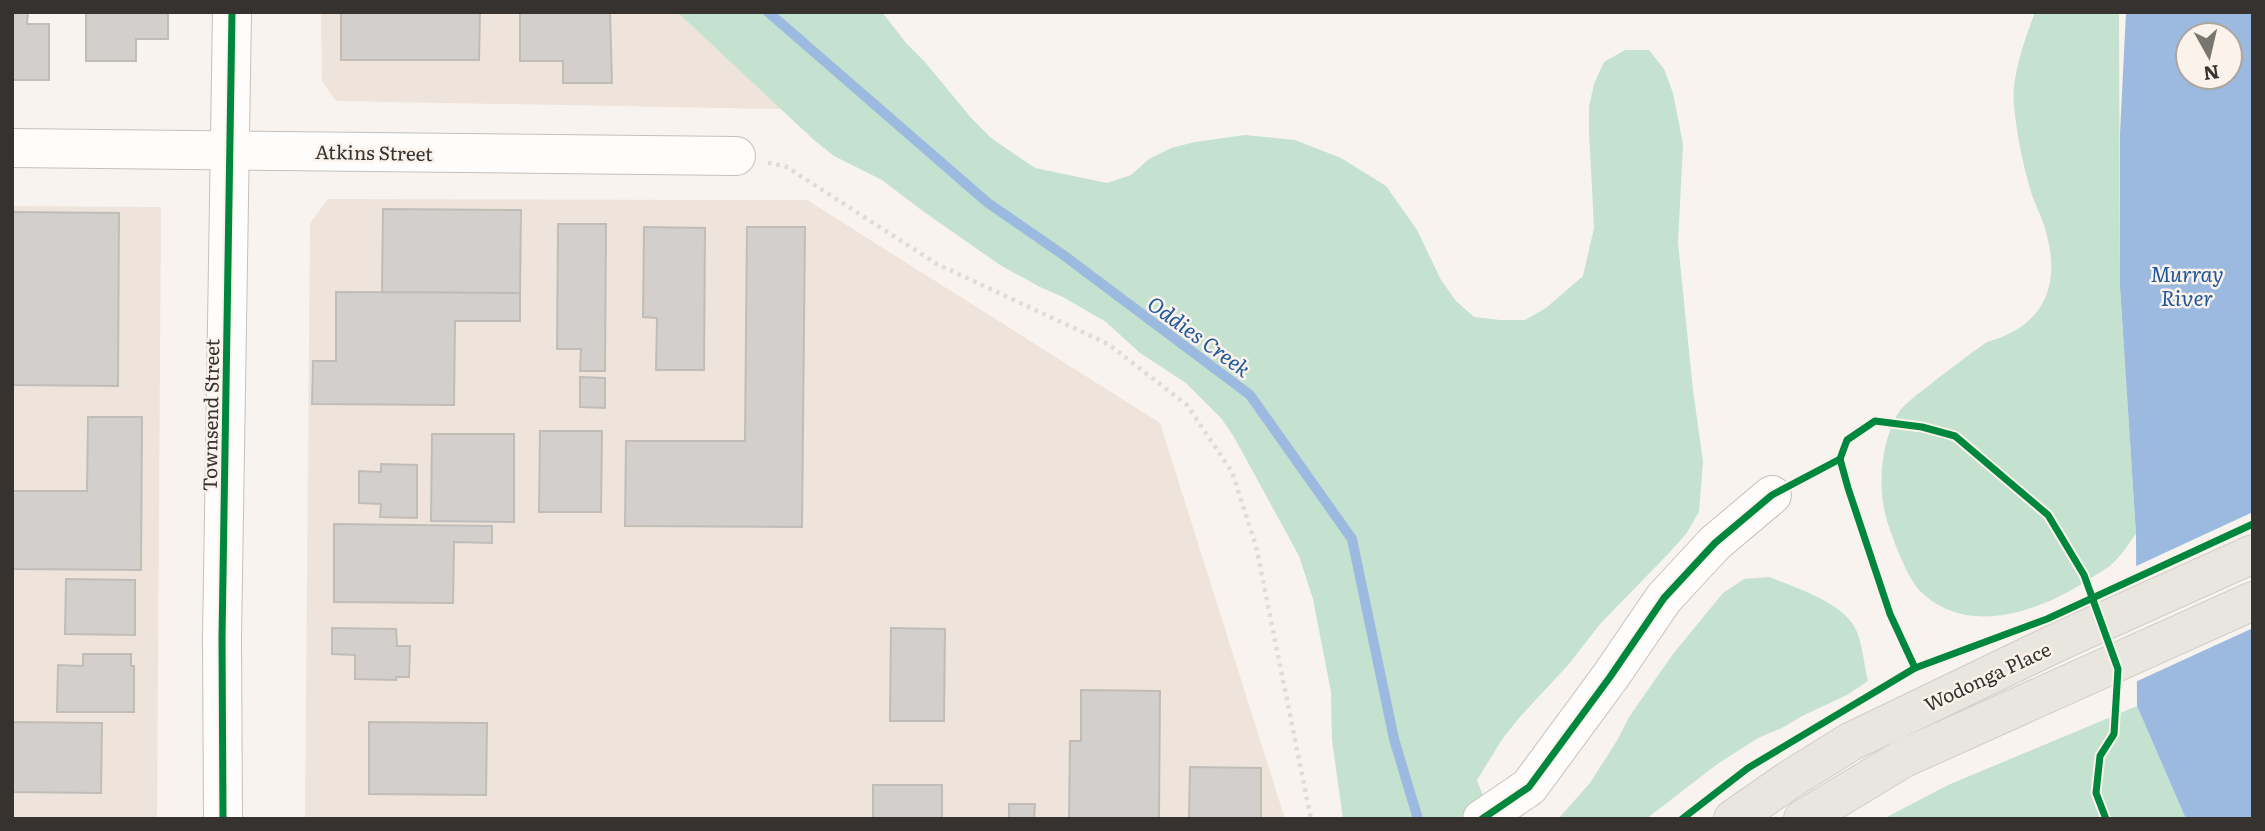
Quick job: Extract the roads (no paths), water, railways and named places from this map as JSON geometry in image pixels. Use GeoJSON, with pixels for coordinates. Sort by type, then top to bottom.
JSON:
{"type":"FeatureCollection","features":[{"type":"Feature","properties":{"kind":"main road","name":"Wodonga Place"},"geometry":{"type":"LineString","coordinates":[[1733,819],[1850,742],[2060,641],[2253,554]]}},
{"type":"Feature","properties":{"kind":"main road"},"geometry":{"type":"LineString","coordinates":[[1803,819],[1904,758],[2253,601]]}},
{"type":"Feature","properties":{"kind":"street","name":"Townsend Street"},"geometry":{"type":"LineString","coordinates":[[223,819],[222,638],[232,12]]}},
{"type":"Feature","properties":{"kind":"street","name":"Atkins Street"},"geometry":{"type":"LineString","coordinates":[[12,148],[736,156]]}},
{"type":"Feature","properties":{"kind":"street"},"geometry":{"type":"LineString","coordinates":[[1482,819],[1529,787],[1610,677],[1664,597],[1715,543],[1773,495]]}},
{"type":"Feature","properties":{"kind":"water","name":"Murray River"},"geometry":{"type":"Polygon","coordinates":[[[2126,12],[2253,12],[2253,819],[2186,819],[2137,706],[2136,534],[2120,287],[2120,133],[2126,12]]]}},
{"type":"Feature","properties":{"kind":"waterway","name":"Oddies Creek"},"geometry":{"type":"LineString","coordinates":[[768,12],[988,203],[1062,254],[1250,395],[1352,539],[1394,739],[1418,819]]}}]}
